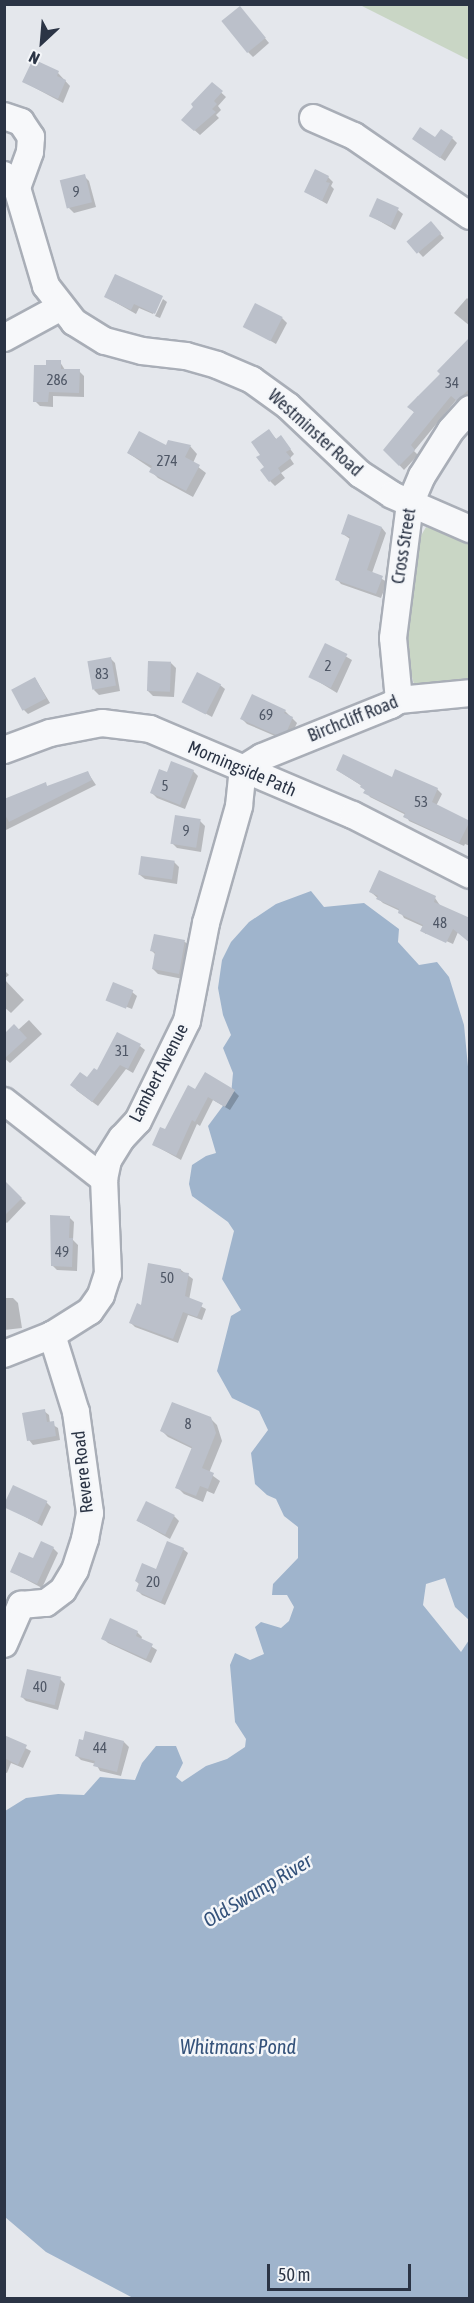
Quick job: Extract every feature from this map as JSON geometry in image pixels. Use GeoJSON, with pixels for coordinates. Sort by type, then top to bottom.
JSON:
{"type":"FeatureCollection","features":[{"type":"Feature","properties":{"kind":"street"},"geometry":{"type":"LineString","coordinates":[[4,116],[21,122],[31,137],[30,152],[11,182]]}},
{"type":"Feature","properties":{"kind":"street"},"geometry":{"type":"LineString","coordinates":[[313,118],[354,136],[470,216]]}},
{"type":"Feature","properties":{"kind":"street","name":"Westminster Road"},"geometry":{"type":"LineString","coordinates":[[11,182],[46,286],[74,322],[105,341],[142,351],[186,356],[217,365],[252,380],[288,406],[360,474],[410,504],[470,529]]}},
{"type":"Feature","properties":{"kind":"street"},"geometry":{"type":"LineString","coordinates":[[4,338],[61,307]]}},
{"type":"Feature","properties":{"kind":"street","name":"Cross Street"},"geometry":{"type":"LineString","coordinates":[[399,699],[393,638],[410,504],[422,476],[450,430],[470,410]]}},
{"type":"Feature","properties":{"kind":"street","name":"Birchcliff Road"},"geometry":{"type":"LineString","coordinates":[[243,769],[262,757],[391,705],[399,699],[470,693]]}},
{"type":"Feature","properties":{"kind":"street","name":"Morningside Path"},"geometry":{"type":"LineString","coordinates":[[4,750],[50,733],[102,723],[125,724],[150,729],[353,815],[470,875]]}},
{"type":"Feature","properties":{"kind":"street","name":"Lambert Avenue"},"geometry":{"type":"LineString","coordinates":[[4,1354],[52,1335],[90,1311],[101,1295],[108,1274],[104,1179],[108,1160],[122,1138],[138,1121],[187,1021],[206,923],[239,806],[243,769]]}},
{"type":"Feature","properties":{"kind":"street"},"geometry":{"type":"LineString","coordinates":[[4,1101],[104,1179]]}},
{"type":"Feature","properties":{"kind":"street","name":"Revere Road"},"geometry":{"type":"LineString","coordinates":[[4,1644],[13,1601],[46,1603],[63,1590],[75,1570],[90,1513],[76,1412],[52,1335]]}},
{"type":"Feature","properties":{"kind":"green space"},"geometry":{"type":"Polygon","coordinates":[[[360,5],[469,5],[469,60],[360,5]]]}},
{"type":"Feature","properties":{"kind":"green space"},"geometry":{"type":"Polygon","coordinates":[[[426,527],[469,539],[469,682],[415,688],[408,662],[407,613],[418,541],[426,527]]]}},
{"type":"Feature","properties":{"kind":"water","name":"Whitmans Pond"},"geometry":{"type":"Polygon","coordinates":[[[311,891],[324,907],[364,903],[399,929],[398,942],[419,965],[437,962],[449,977],[464,1025],[469,1077],[469,1620],[455,1607],[445,1578],[426,1584],[423,1605],[461,1652],[469,1640],[469,2298],[133,2298],[46,2252],[5,2217],[5,1811],[26,1798],[58,1794],[84,1795],[100,1777],[135,1780],[142,1763],[156,1746],[176,1746],[183,1763],[176,1777],[182,1782],[206,1766],[227,1759],[245,1747],[246,1739],[235,1722],[230,1665],[235,1653],[250,1660],[264,1654],[255,1627],[261,1622],[281,1628],[289,1621],[294,1607],[287,1595],[272,1595],[273,1584],[298,1558],[298,1527],[284,1516],[276,1499],[267,1495],[255,1484],[251,1453],[268,1430],[259,1411],[232,1398],[217,1371],[231,1316],[241,1310],[222,1279],[234,1231],[228,1222],[192,1196],[189,1184],[192,1165],[216,1153],[208,1126],[231,1095],[233,1073],[223,1048],[231,1035],[223,1015],[218,988],[222,960],[231,942],[249,922],[276,904],[311,891]]]}},
{"type":"Feature","properties":{"kind":"building"},"geometry":{"type":"Polygon","coordinates":[[[240,6],[266,38],[247,53],[221,21],[240,6]]]}},
{"type":"Feature","properties":{"kind":"building"},"geometry":{"type":"Polygon","coordinates":[[[33,59],[59,71],[57,76],[66,80],[58,99],[22,82],[33,59]]]}},
{"type":"Feature","properties":{"kind":"building"},"geometry":{"type":"Polygon","coordinates":[[[212,82],[223,91],[214,101],[217,104],[212,109],[216,112],[194,131],[181,120],[193,107],[191,104],[212,82]]]}},
{"type":"Feature","properties":{"kind":"building"},"geometry":{"type":"Polygon","coordinates":[[[420,127],[435,137],[441,129],[453,137],[440,158],[412,139],[420,127]]]}},
{"type":"Feature","properties":{"kind":"building"},"geometry":{"type":"Polygon","coordinates":[[[315,169],[329,176],[326,182],[330,183],[322,201],[304,192],[315,169]]]}},
{"type":"Feature","properties":{"kind":"building"},"geometry":{"type":"Polygon","coordinates":[[[85,174],[92,202],[67,208],[60,180],[85,174]]]}},
{"type":"Feature","properties":{"kind":"building"},"geometry":{"type":"Polygon","coordinates":[[[377,198],[399,208],[391,226],[369,216],[377,198]]]}},
{"type":"Feature","properties":{"kind":"building"},"geometry":{"type":"Polygon","coordinates":[[[431,221],[441,233],[417,254],[406,242],[431,221]]]}},
{"type":"Feature","properties":{"kind":"building"},"geometry":{"type":"Polygon","coordinates":[[[115,274],[163,296],[155,314],[134,304],[131,310],[104,297],[115,274]]]}},
{"type":"Feature","properties":{"kind":"building"},"geometry":{"type":"Polygon","coordinates":[[[255,303],[283,317],[270,341],[243,327],[255,303]]]}},
{"type":"Feature","properties":{"kind":"building"},"geometry":{"type":"Polygon","coordinates":[[[470,337],[470,388],[457,401],[451,396],[411,445],[415,450],[399,466],[383,450],[414,412],[407,407],[440,374],[437,371],[470,337]]]}},
{"type":"Feature","properties":{"kind":"building"},"geometry":{"type":"Polygon","coordinates":[[[46,360],[61,360],[61,369],[80,369],[79,393],[49,392],[48,402],[33,402],[34,365],[46,365],[46,360]]]}},
{"type":"Feature","properties":{"kind":"building"},"geometry":{"type":"Polygon","coordinates":[[[269,429],[276,439],[281,435],[291,449],[286,452],[291,458],[278,468],[281,473],[269,482],[260,470],[264,467],[256,457],[260,455],[251,442],[269,429]]]}},
{"type":"Feature","properties":{"kind":"building"},"geometry":{"type":"Polygon","coordinates":[[[139,431],[166,445],[168,440],[191,445],[185,457],[200,465],[186,491],[149,472],[152,466],[127,453],[139,431]]]}},
{"type":"Feature","properties":{"kind":"building"},"geometry":{"type":"Polygon","coordinates":[[[348,514],[382,527],[367,570],[383,576],[376,594],[335,580],[350,537],[341,534],[348,514]]]}},
{"type":"Feature","properties":{"kind":"building"},"geometry":{"type":"Polygon","coordinates":[[[325,643],[347,654],[331,688],[308,677],[325,643]]]}},
{"type":"Feature","properties":{"kind":"building"},"geometry":{"type":"Polygon","coordinates":[[[111,657],[116,686],[92,690],[87,661],[111,657]]]}},
{"type":"Feature","properties":{"kind":"building"},"geometry":{"type":"Polygon","coordinates":[[[148,661],[171,662],[170,692],[147,691],[148,661]]]}},
{"type":"Feature","properties":{"kind":"building"},"geometry":{"type":"Polygon","coordinates":[[[197,672],[221,684],[206,715],[182,702],[197,672]]]}},
{"type":"Feature","properties":{"kind":"building"},"geometry":{"type":"Polygon","coordinates":[[[35,677],[46,698],[22,711],[11,690],[35,677]]]}},
{"type":"Feature","properties":{"kind":"building"},"geometry":{"type":"Polygon","coordinates":[[[252,694],[286,710],[284,713],[293,717],[287,731],[276,735],[240,719],[252,694]]]}},
{"type":"Feature","properties":{"kind":"building"},"geometry":{"type":"Polygon","coordinates":[[[343,754],[392,777],[395,769],[438,788],[432,802],[470,821],[459,843],[403,817],[405,813],[363,793],[365,790],[360,787],[361,785],[336,770],[343,754]]]}},
{"type":"Feature","properties":{"kind":"building"},"geometry":{"type":"Polygon","coordinates":[[[171,761],[194,770],[180,805],[150,793],[159,769],[167,772],[171,761]]]}},
{"type":"Feature","properties":{"kind":"building"},"geometry":{"type":"Polygon","coordinates":[[[88,771],[92,780],[9,822],[4,813],[4,799],[46,782],[47,786],[88,771]]]}},
{"type":"Feature","properties":{"kind":"building"},"geometry":{"type":"Polygon","coordinates":[[[175,815],[201,819],[196,848],[170,844],[175,815]]]}},
{"type":"Feature","properties":{"kind":"building"},"geometry":{"type":"Polygon","coordinates":[[[141,856],[175,861],[172,880],[138,875],[141,856]]]}},
{"type":"Feature","properties":{"kind":"building"},"geometry":{"type":"Polygon","coordinates":[[[379,870],[436,896],[434,902],[470,918],[470,943],[453,929],[446,943],[420,931],[423,925],[398,913],[399,909],[376,899],[378,896],[369,892],[379,870]]]}},
{"type":"Feature","properties":{"kind":"building"},"geometry":{"type":"Polygon","coordinates":[[[154,934],[185,940],[179,974],[152,969],[155,952],[150,951],[154,934]]]}},
{"type":"Feature","properties":{"kind":"building"},"geometry":{"type":"Polygon","coordinates":[[[113,982],[133,990],[126,1009],[106,1001],[113,982]]]}},
{"type":"Feature","properties":{"kind":"building"},"geometry":{"type":"Polygon","coordinates":[[[14,1024],[27,1038],[4,1059],[4,1034],[14,1024]]]}},
{"type":"Feature","properties":{"kind":"building"},"geometry":{"type":"Polygon","coordinates":[[[117,1032],[141,1044],[128,1069],[120,1065],[92,1102],[70,1085],[80,1072],[87,1077],[94,1068],[97,1070],[117,1032]]]}},
{"type":"Feature","properties":{"kind":"building"},"geometry":{"type":"Polygon","coordinates":[[[205,1072],[235,1090],[225,1107],[208,1097],[195,1122],[192,1120],[176,1156],[152,1145],[160,1127],[165,1129],[188,1085],[195,1089],[205,1072]]]}},
{"type":"Feature","properties":{"kind":"building"},"geometry":{"type":"Polygon","coordinates":[[[4,1180],[22,1198],[4,1216],[4,1180]]]}},
{"type":"Feature","properties":{"kind":"building"},"geometry":{"type":"Polygon","coordinates":[[[50,1215],[70,1216],[69,1238],[73,1238],[72,1267],[51,1266],[50,1215]]]}},
{"type":"Feature","properties":{"kind":"building"},"geometry":{"type":"Polygon","coordinates":[[[148,1263],[181,1269],[181,1272],[189,1273],[185,1296],[203,1303],[197,1317],[183,1312],[173,1339],[129,1323],[137,1303],[141,1305],[148,1263]]]}},
{"type":"Feature","properties":{"kind":"building"},"geometry":{"type":"Polygon","coordinates":[[[172,1402],[211,1417],[216,1433],[202,1468],[214,1473],[208,1489],[200,1486],[196,1496],[175,1488],[192,1447],[160,1431],[172,1402]]]}},
{"type":"Feature","properties":{"kind":"building"},"geometry":{"type":"Polygon","coordinates":[[[45,1409],[47,1422],[54,1421],[56,1436],[27,1441],[22,1413],[45,1409]]]}},
{"type":"Feature","properties":{"kind":"building"},"geometry":{"type":"Polygon","coordinates":[[[13,1485],[47,1501],[37,1523],[4,1507],[13,1485]]]}},
{"type":"Feature","properties":{"kind":"building"},"geometry":{"type":"Polygon","coordinates":[[[146,1501],[175,1515],[165,1535],[136,1521],[146,1501]]]}},
{"type":"Feature","properties":{"kind":"building"},"geometry":{"type":"Polygon","coordinates":[[[41,1541],[54,1547],[37,1584],[10,1572],[19,1552],[33,1558],[41,1541]]]}},
{"type":"Feature","properties":{"kind":"building"},"geometry":{"type":"Polygon","coordinates":[[[167,1541],[184,1548],[161,1602],[136,1591],[139,1583],[135,1581],[142,1563],[156,1569],[167,1541]]]}},
{"type":"Feature","properties":{"kind":"building"},"geometry":{"type":"Polygon","coordinates":[[[110,1618],[138,1631],[136,1636],[153,1644],[146,1659],[101,1639],[110,1618]]]}},
{"type":"Feature","properties":{"kind":"building"},"geometry":{"type":"Polygon","coordinates":[[[27,1669],[61,1677],[55,1705],[20,1697],[27,1669]]]}},
{"type":"Feature","properties":{"kind":"building"},"geometry":{"type":"Polygon","coordinates":[[[85,1731],[124,1741],[117,1772],[93,1766],[95,1761],[75,1756],[79,1739],[83,1740],[85,1731]]]}},
{"type":"Feature","properties":{"kind":"building"},"geometry":{"type":"Polygon","coordinates":[[[4,1735],[27,1745],[18,1765],[4,1758],[4,1735]]]}},
{"type":"Feature","properties":{"kind":"water label","name":"Old Swamp River"},"geometry":{"type":"Point","coordinates":[257,1890]}}]}
